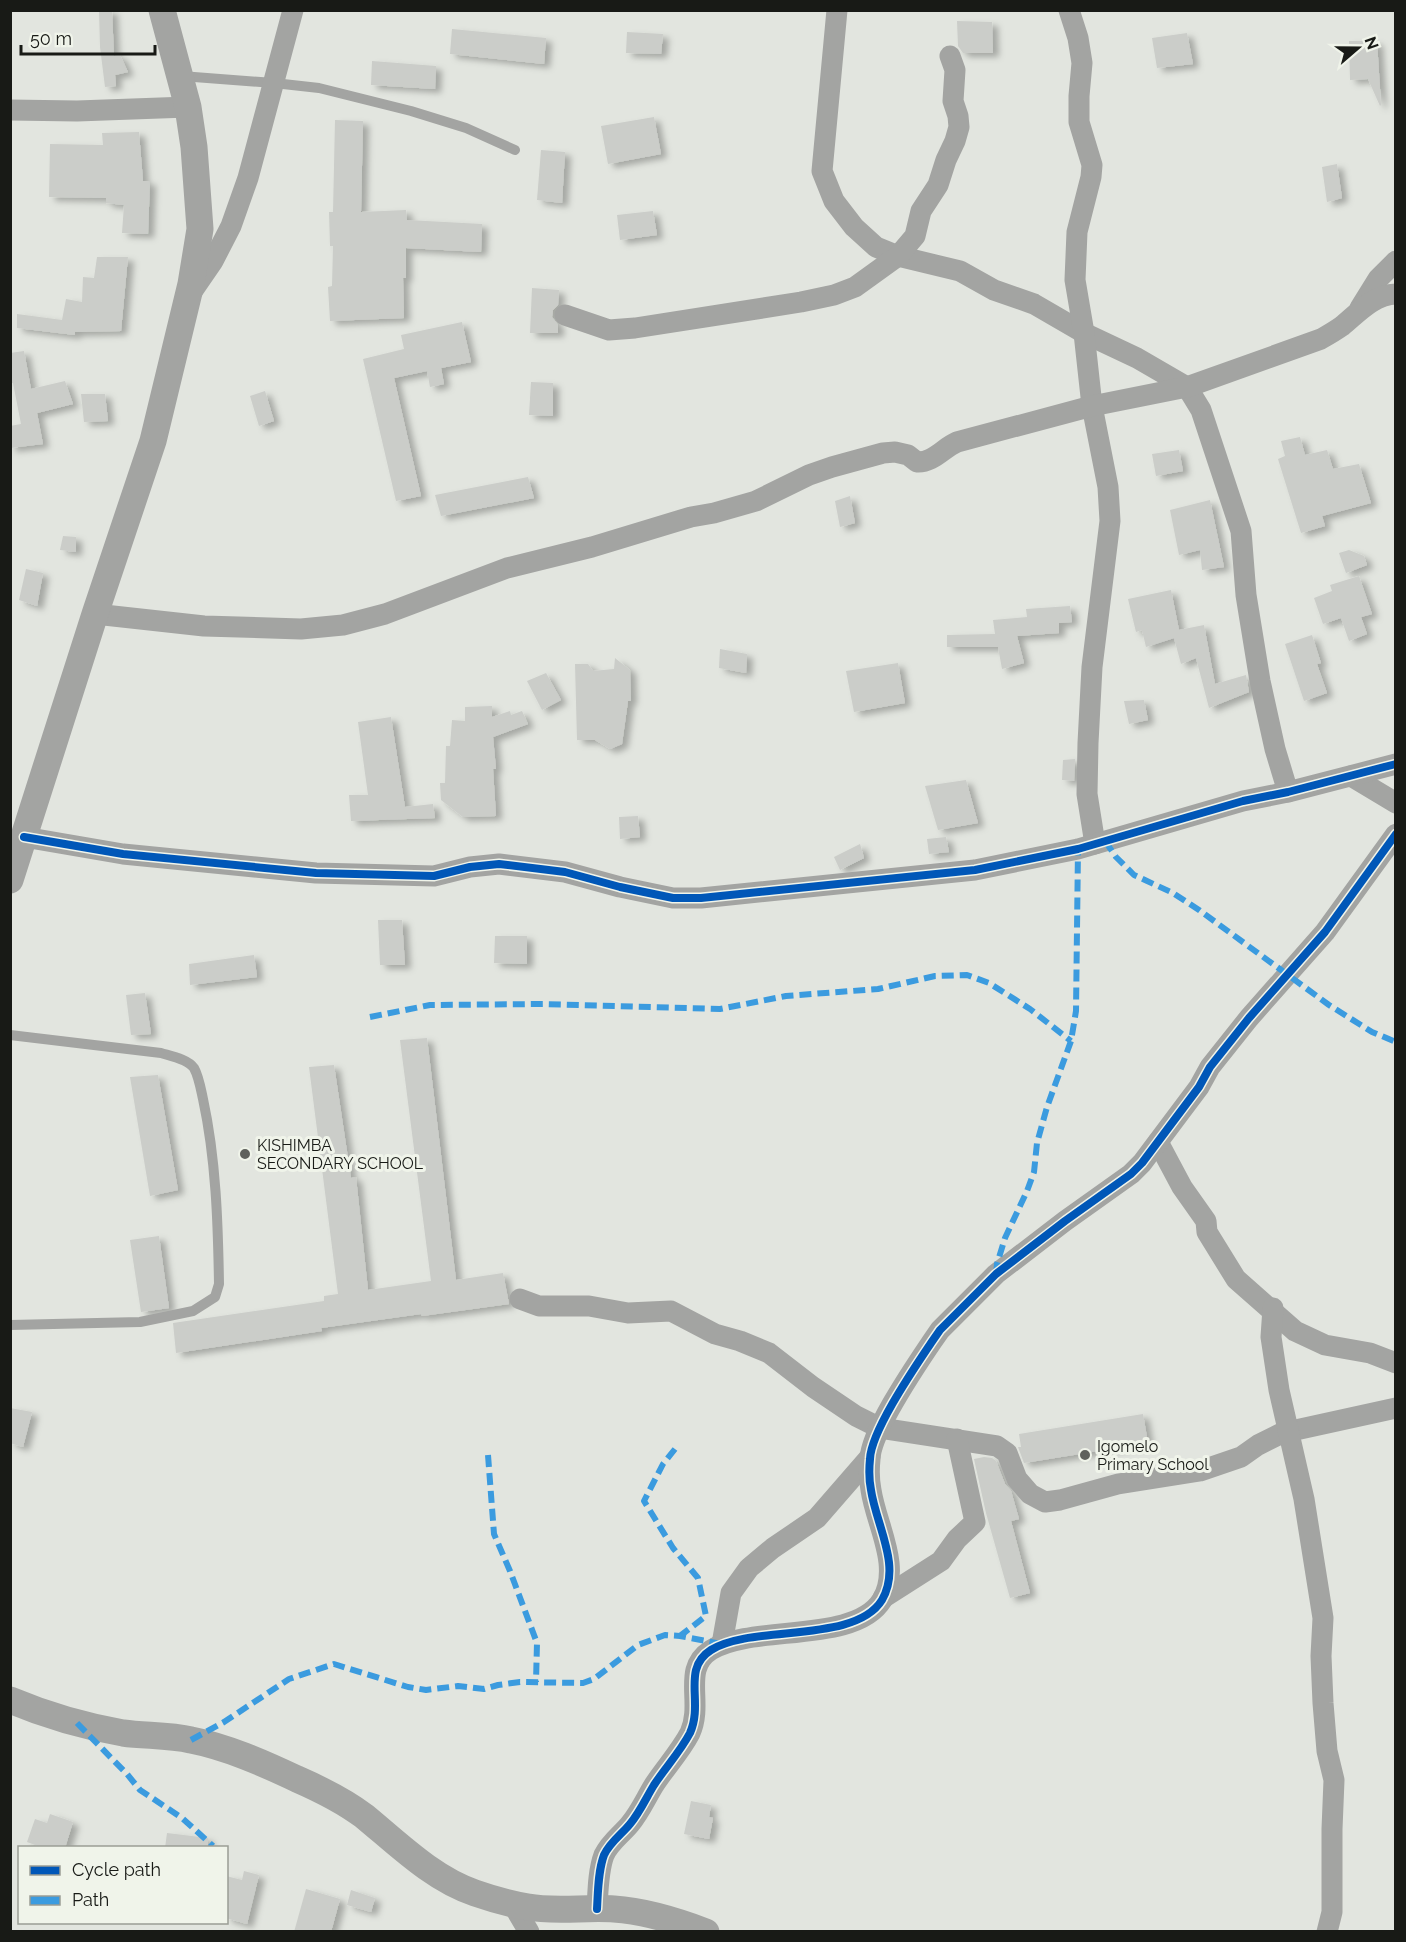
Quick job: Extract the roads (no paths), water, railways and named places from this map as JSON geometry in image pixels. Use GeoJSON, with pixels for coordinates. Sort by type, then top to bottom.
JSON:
{"type":"FeatureCollection","features":[{"type":"Feature","properties":{"kind":"street"},"geometry":{"type":"LineString","coordinates":[[10,880],[153,441],[189,295],[200,229],[194,147],[188,107],[162,10]]}},
{"type":"Feature","properties":{"kind":"street"},"geometry":{"type":"LineString","coordinates":[[189,295],[213,261],[231,226],[248,178],[293,10]]}},
{"type":"Feature","properties":{"kind":"street"},"geometry":{"type":"LineString","coordinates":[[837,10],[822,161],[823,176],[834,201],[855,227],[876,247],[898,256],[960,271],[994,290],[1034,304],[1084,333],[1137,358],[1187,387],[1201,410],[1241,531],[1246,595],[1260,681],[1275,749],[1288,792]]}},
{"type":"Feature","properties":{"kind":"street"},"geometry":{"type":"LineString","coordinates":[[1069,10],[1078,38],[1082,63],[1079,122],[1092,165],[1077,232],[1074,256],[1075,280],[1092,405],[1108,487],[1110,521],[1092,667],[1089,721],[1087,794],[1095,844]]}},
{"type":"Feature","properties":{"kind":"street"},"geometry":{"type":"LineString","coordinates":[[565,315],[609,330],[801,302],[834,295],[855,287],[898,256],[915,236],[921,211],[938,185],[959,127],[953,101],[955,70],[950,56]]}},
{"type":"Feature","properties":{"kind":"street"},"geometry":{"type":"LineString","coordinates":[[10,110],[77,111],[188,107]]}},
{"type":"Feature","properties":{"kind":"street"},"geometry":{"type":"LineString","coordinates":[[1358,311],[1378,279],[1395,261]]}},
{"type":"Feature","properties":{"kind":"street"},"geometry":{"type":"LineString","coordinates":[[95,614],[204,626],[302,629],[343,625],[385,614],[507,568],[592,547],[691,517],[756,501],[809,475],[832,467],[896,452],[908,455],[917,462],[928,461],[944,448],[957,442],[1092,405],[1187,387],[1321,339],[1341,327],[1358,311],[1382,297],[1395,294]]}},
{"type":"Feature","properties":{"kind":"street"},"geometry":{"type":"LineString","coordinates":[[24,837],[123,854],[316,873],[434,876],[470,867],[499,864],[565,872],[620,887],[683,898],[758,893],[975,870],[1095,844],[1242,801],[1288,792],[1395,764]]}},
{"type":"Feature","properties":{"kind":"street"},"geometry":{"type":"LineString","coordinates":[[1351,776],[1395,803]]}},
{"type":"Feature","properties":{"kind":"street"},"geometry":{"type":"LineString","coordinates":[[883,1598],[888,1584],[888,1553],[871,1489],[870,1457],[880,1428],[915,1366],[940,1330],[996,1274],[1131,1174],[1158,1142],[1199,1087],[1210,1067],[1249,1018],[1325,932],[1395,834]]}},
{"type":"Feature","properties":{"kind":"street"},"geometry":{"type":"LineString","coordinates":[[1158,1142],[1182,1187],[1206,1221],[1208,1232],[1236,1279],[1273,1309],[1295,1331],[1325,1345],[1370,1353],[1395,1363]]}},
{"type":"Feature","properties":{"kind":"street"},"geometry":{"type":"LineString","coordinates":[[520,1299],[539,1306],[589,1306],[628,1313],[671,1311],[715,1334],[769,1353],[839,1405],[880,1428],[997,1446],[1007,1453],[1017,1479],[1029,1494],[1045,1502],[1118,1484],[1200,1471],[1241,1457],[1258,1445],[1287,1432],[1395,1408]]}},
{"type":"Feature","properties":{"kind":"street"},"geometry":{"type":"LineString","coordinates":[[1273,1309],[1271,1337],[1278,1390],[1304,1499],[1323,1618],[1321,1656],[1323,1703],[1327,1751],[1334,1780],[1332,1912],[1327,1932]]}},
{"type":"Feature","properties":{"kind":"street"},"geometry":{"type":"LineString","coordinates":[[597,1909],[604,1854],[631,1824],[657,1780],[684,1744],[695,1720],[696,1665],[702,1656],[722,1644],[840,1625],[865,1615],[883,1598],[935,1565],[975,1522],[957,1439]]}},
{"type":"Feature","properties":{"kind":"street"},"geometry":{"type":"LineString","coordinates":[[722,1644],[731,1593],[749,1568],[773,1548],[817,1518],[870,1457]]}},
{"type":"Feature","properties":{"kind":"street"},"geometry":{"type":"LineString","coordinates":[[10,1700],[43,1714],[77,1723],[124,1733],[190,1740],[244,1756],[337,1798],[451,1883],[475,1893],[529,1908],[615,1909],[661,1917],[706,1932]]}},
{"type":"Feature","properties":{"kind":"street"},"geometry":{"type":"LineString","coordinates":[[512,1903],[529,1932]]}},
{"type":"Feature","properties":{"kind":"lane"},"geometry":{"type":"LineString","coordinates":[[180,76],[320,88],[411,111],[466,128],[515,150]]}},
{"type":"Feature","properties":{"kind":"lane"},"geometry":{"type":"LineString","coordinates":[[10,1035],[161,1053],[177,1058],[193,1067],[206,1110],[213,1158],[219,1284],[215,1297],[193,1311],[140,1322],[10,1325]]}},
{"type":"Feature","properties":{"kind":"place","name":"KISHIMBA SECONDARY SCHOOL"},"geometry":{"type":"Point","coordinates":[245,1154]}},
{"type":"Feature","properties":{"kind":"place","name":"Igomelo Primary School"},"geometry":{"type":"Point","coordinates":[1085,1455]}}]}
